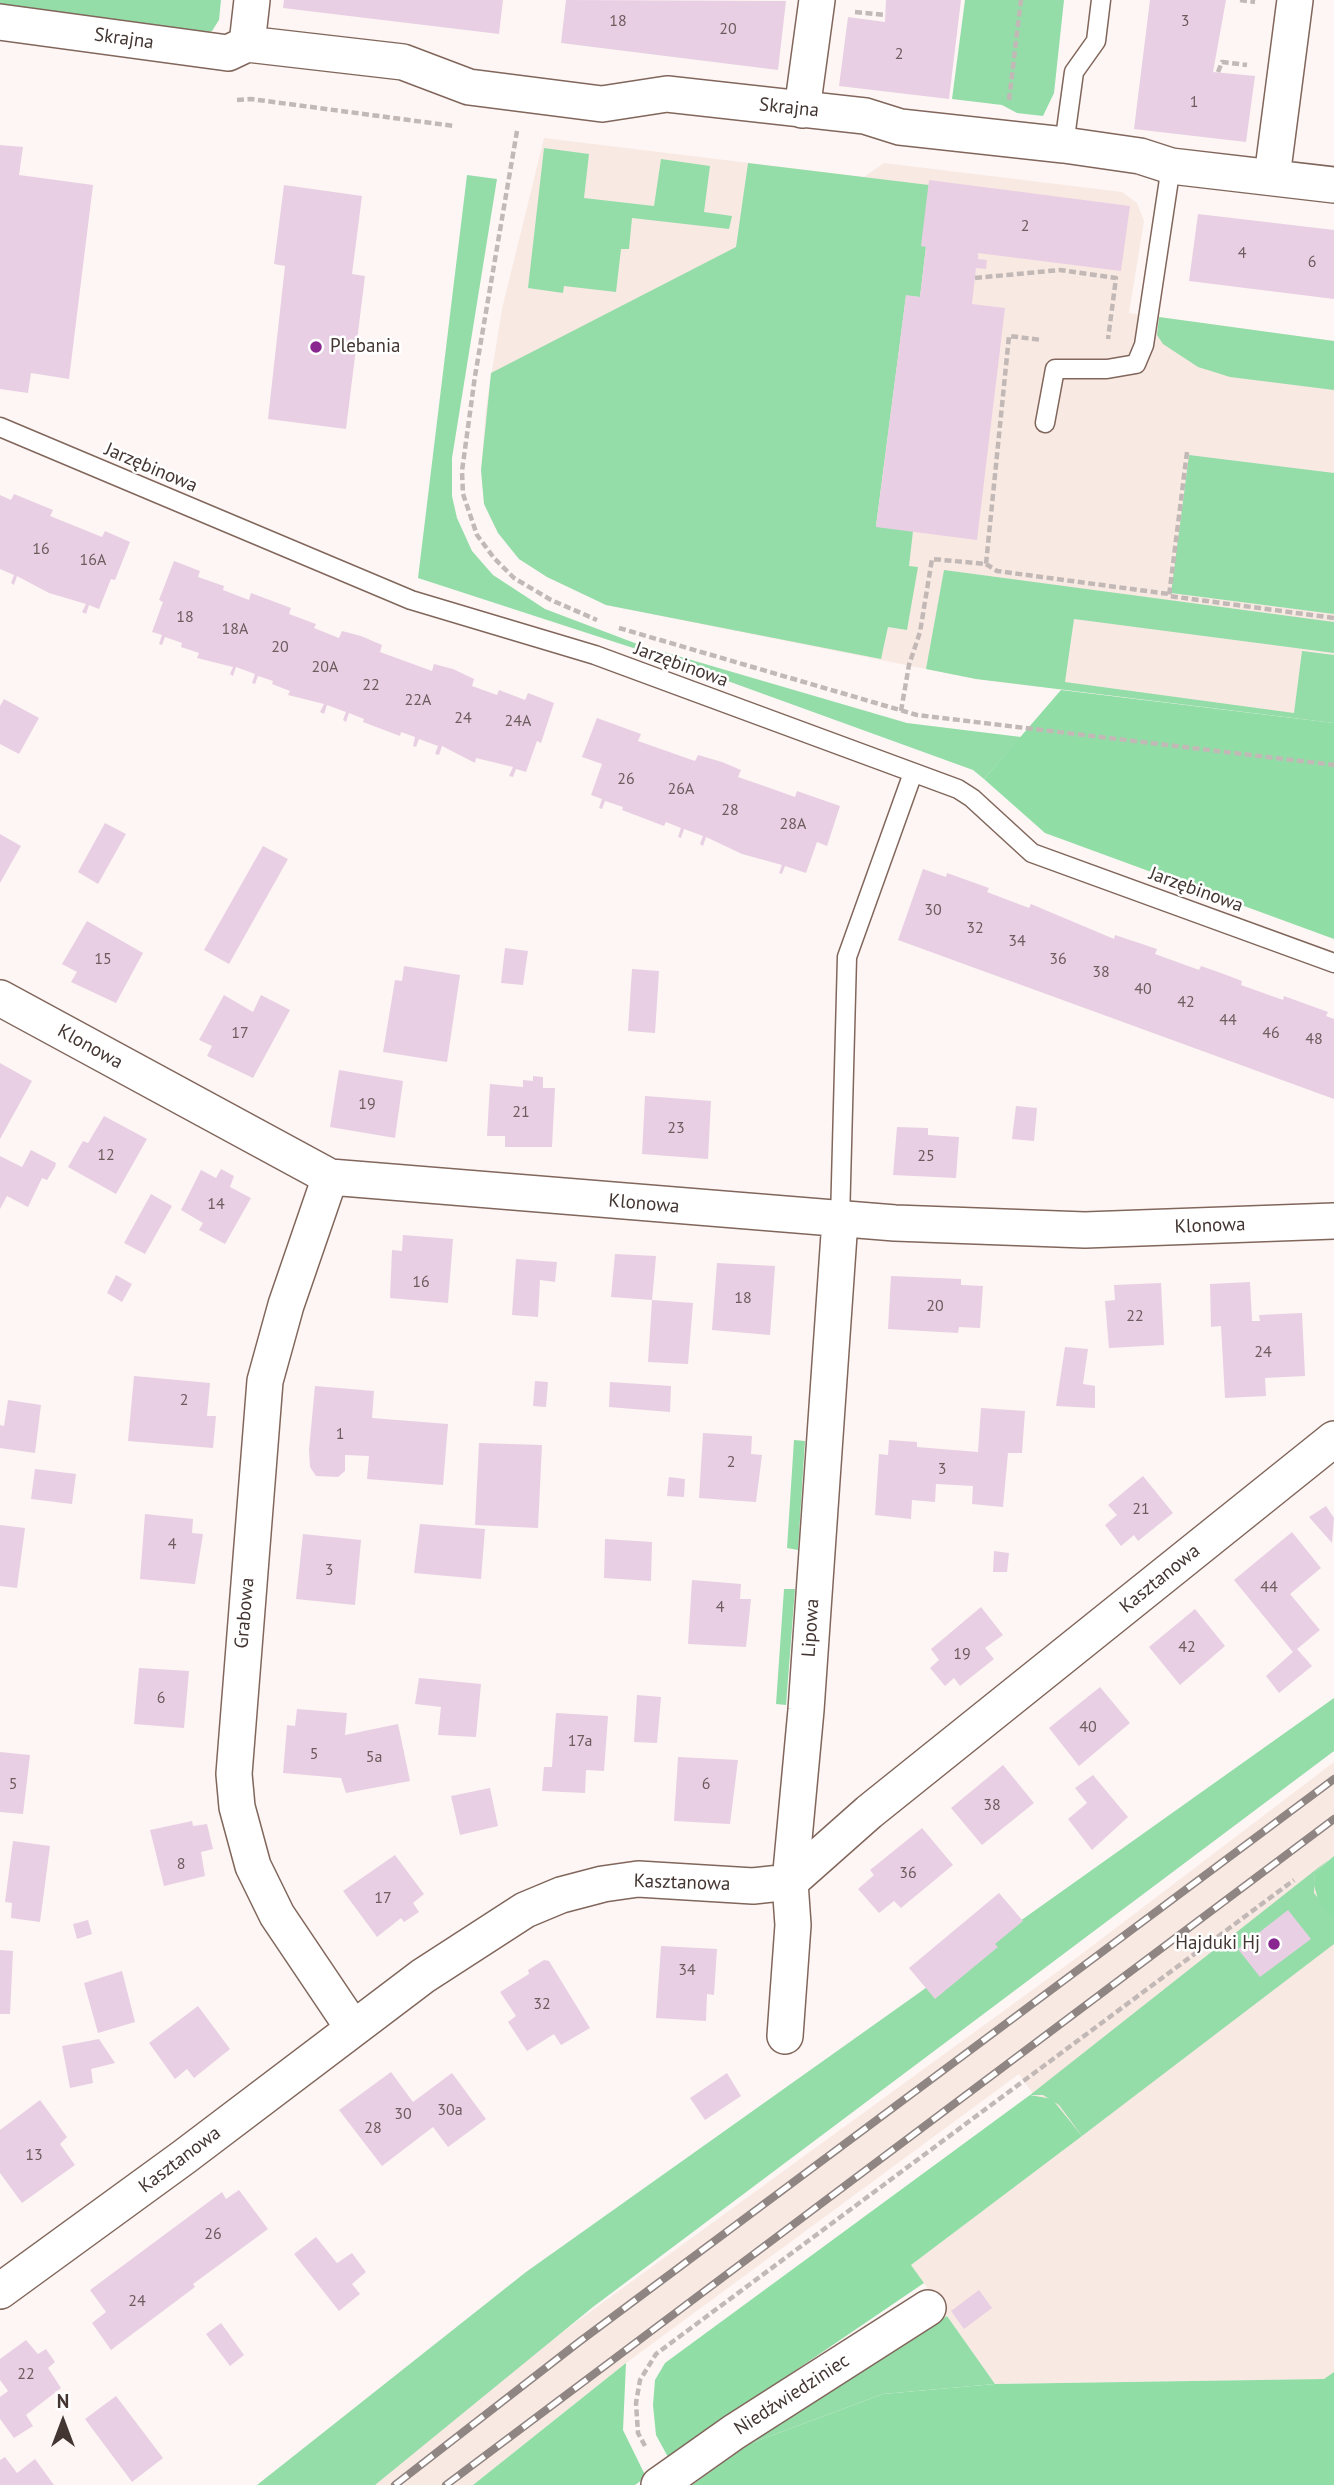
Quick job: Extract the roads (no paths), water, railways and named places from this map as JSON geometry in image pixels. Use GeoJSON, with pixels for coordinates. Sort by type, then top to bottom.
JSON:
{"type":"FeatureCollection","features":[{"type":"Feature","properties":{"kind":"street"},"geometry":{"type":"LineString","coordinates":[[247,44],[252,0]]}},
{"type":"Feature","properties":{"kind":"street"},"geometry":{"type":"LineString","coordinates":[[1272,177],[1295,0]]}},
{"type":"Feature","properties":{"kind":"street"},"geometry":{"type":"LineString","coordinates":[[802,110],[830,5]]}},
{"type":"Feature","properties":{"kind":"street","name":"Skrajna"},"geometry":{"type":"LineString","coordinates":[[0,22],[228,53],[247,44],[403,62],[469,87],[602,104],[667,94],[865,116],[900,127],[1064,145],[1139,156],[1171,166],[1334,186]]}},
{"type":"Feature","properties":{"kind":"street","name":"Klonowa"},"geometry":{"type":"LineString","coordinates":[[0,998],[330,1177],[840,1220],[1085,1230],[1334,1221]]}},
{"type":"Feature","properties":{"kind":"street","name":"Grabowa"},"geometry":{"type":"LineString","coordinates":[[330,1177],[286,1305],[265,1381],[234,1774],[237,1807],[253,1866],[277,1915],[353,2028]]}},
{"type":"Feature","properties":{"kind":"street","name":"Lipowa"},"geometry":{"type":"LineString","coordinates":[[785,2036],[793,1925],[790,1882],[807,1696],[840,1220]]}},
{"type":"Feature","properties":{"kind":"street","name":"Kasztanowa"},"geometry":{"type":"LineString","coordinates":[[0,2291],[184,2157],[423,1976],[492,1930],[561,1895],[638,1879],[753,1886],[790,1882],[870,1812],[1334,1439]]}},
{"type":"Feature","properties":{"kind":"street","name":"Niedźwiedziniec"},"geometry":{"type":"LineString","coordinates":[[664,2481],[734,2432],[928,2308]]}},
{"type":"Feature","properties":{"kind":"lane"},"geometry":{"type":"LineString","coordinates":[[1064,145],[1074,72],[1096,41],[1101,0]]}},
{"type":"Feature","properties":{"kind":"lane"},"geometry":{"type":"LineString","coordinates":[[1045,423],[1055,369],[1107,369],[1136,364],[1144,345],[1171,166]]}},
{"type":"Feature","properties":{"kind":"lane","name":"Jarzębinowa"},"geometry":{"type":"LineString","coordinates":[[0,427],[411,600],[595,655],[958,789],[972,798],[1032,853],[1334,963]]}},
{"type":"Feature","properties":{"kind":"lane"},"geometry":{"type":"LineString","coordinates":[[840,1220],[847,957],[913,773]]}},
{"type":"Feature","properties":{"kind":"railway"},"geometry":{"type":"LineString","coordinates":[[395,2485],[579,2342],[1334,1779]]}},
{"type":"Feature","properties":{"kind":"railway"},"geometry":{"type":"LineString","coordinates":[[446,2485],[1334,1819]]}},
{"type":"Feature","properties":{"kind":"place","name":"Plebania"},"geometry":{"type":"Point","coordinates":[316,347]}},
{"type":"Feature","properties":{"kind":"place","name":"Hajduki Hj"},"geometry":{"type":"Point","coordinates":[1274,1944]}}]}
